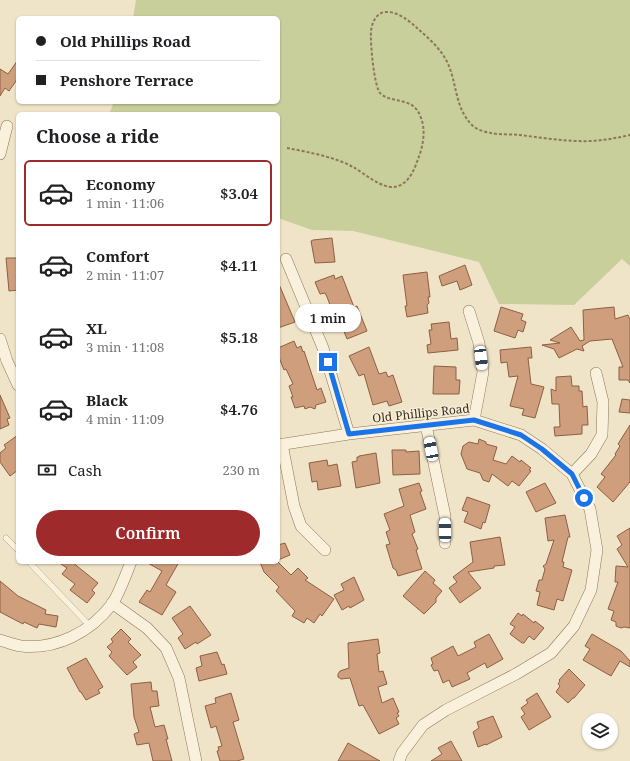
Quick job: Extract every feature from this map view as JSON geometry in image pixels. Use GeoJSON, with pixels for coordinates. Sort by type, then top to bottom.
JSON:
{"type":"FeatureCollection","features":[{"type":"Feature","properties":{"kind":"street"},"geometry":{"type":"LineString","coordinates":[[0,154],[3,127]]}},
{"type":"Feature","properties":{"kind":"street"},"geometry":{"type":"LineString","coordinates":[[286,259],[323,348],[349,434]]}},
{"type":"Feature","properties":{"kind":"street"},"geometry":{"type":"LineString","coordinates":[[469,310],[479,343],[483,372],[474,420]]}},
{"type":"Feature","properties":{"kind":"street"},"geometry":{"type":"LineString","coordinates":[[0,339],[7,361],[16,381]]}},
{"type":"Feature","properties":{"kind":"street"},"geometry":{"type":"LineString","coordinates":[[572,474],[591,454],[602,435],[603,402],[596,373]]}},
{"type":"Feature","properties":{"kind":"street","name":"Old Phillips Road"},"geometry":{"type":"LineString","coordinates":[[280,444],[349,434],[474,420],[521,435],[542,449],[572,474],[590,509],[597,550],[591,590],[574,626],[551,654],[446,710],[423,725],[402,753],[399,761]]}},
{"type":"Feature","properties":{"kind":"street"},"geometry":{"type":"LineString","coordinates":[[426,425],[445,516],[445,543]]}},
{"type":"Feature","properties":{"kind":"street"},"geometry":{"type":"LineString","coordinates":[[280,444],[294,506],[301,526],[325,550]]}},
{"type":"Feature","properties":{"kind":"street"},"geometry":{"type":"LineString","coordinates":[[0,640],[21,646],[43,645],[68,640],[90,626],[112,603],[130,564]]}},
{"type":"Feature","properties":{"kind":"street"},"geometry":{"type":"LineString","coordinates":[[112,603],[148,628],[166,648],[179,678],[196,761]]}},
{"type":"Feature","properties":{"kind":"lane"},"geometry":{"type":"LineString","coordinates":[[6,538],[16,548]]}},
{"type":"Feature","properties":{"kind":"lane"},"geometry":{"type":"LineString","coordinates":[[31,564],[90,626]]}},
{"type":"Feature","properties":{"kind":"path"},"geometry":{"type":"LineString","coordinates":[[288,148],[304,151],[352,167],[384,185],[393,187],[405,183],[418,159],[424,131],[421,117],[414,108],[406,102],[385,97],[380,94],[377,87],[371,46],[371,31],[375,18],[383,12],[392,12],[406,18],[435,45],[445,58],[451,72],[463,115],[475,128],[492,133],[564,140],[613,139],[630,135]]}},
{"type":"Feature","properties":{"kind":"green space"},"geometry":{"type":"Polygon","coordinates":[[[136,0],[630,0],[630,266],[622,259],[574,305],[499,304],[479,262],[353,231],[312,230],[280,219],[280,112],[110,112],[113,104],[280,104],[280,16],[133,16],[136,0]]]}},
{"type":"Feature","properties":{"kind":"building"},"geometry":{"type":"Polygon","coordinates":[[[16,63],[16,81],[9,91],[5,88],[0,96],[0,69],[8,74],[16,63]]]}},
{"type":"Feature","properties":{"kind":"building"},"geometry":{"type":"Polygon","coordinates":[[[332,238],[335,262],[315,263],[311,241],[332,238]]]}},
{"type":"Feature","properties":{"kind":"building"},"geometry":{"type":"Polygon","coordinates":[[[6,258],[16,258],[16,290],[9,291],[6,258]]]}},
{"type":"Feature","properties":{"kind":"building"},"geometry":{"type":"Polygon","coordinates":[[[465,265],[472,285],[460,290],[457,281],[442,286],[439,276],[465,265]]]}},
{"type":"Feature","properties":{"kind":"building"},"geometry":{"type":"Polygon","coordinates":[[[427,272],[430,297],[428,297],[429,303],[427,305],[428,313],[407,317],[403,275],[427,272]]]}},
{"type":"Feature","properties":{"kind":"building"},"geometry":{"type":"Polygon","coordinates":[[[334,275],[335,279],[342,276],[354,307],[357,306],[367,331],[347,339],[341,324],[335,326],[330,314],[333,313],[327,297],[325,293],[320,294],[315,282],[334,275]]]}},
{"type":"Feature","properties":{"kind":"building"},"geometry":{"type":"Polygon","coordinates":[[[280,287],[295,322],[280,327],[280,287]]]}},
{"type":"Feature","properties":{"kind":"building"},"geometry":{"type":"Polygon","coordinates":[[[501,307],[523,314],[521,320],[526,322],[523,332],[518,330],[515,338],[494,331],[501,307]]]}},
{"type":"Feature","properties":{"kind":"building"},"geometry":{"type":"Polygon","coordinates":[[[614,307],[615,319],[628,315],[630,320],[630,383],[628,380],[619,380],[619,367],[623,367],[612,339],[590,341],[582,346],[584,351],[577,349],[559,358],[554,349],[542,345],[560,343],[550,340],[571,327],[580,341],[584,340],[583,310],[614,307]]]}},
{"type":"Feature","properties":{"kind":"building"},"geometry":{"type":"Polygon","coordinates":[[[449,322],[451,339],[457,338],[458,350],[428,353],[427,345],[431,344],[429,330],[432,330],[431,324],[449,322]]]}},
{"type":"Feature","properties":{"kind":"building"},"geometry":{"type":"Polygon","coordinates":[[[294,341],[297,348],[301,346],[317,390],[321,388],[326,402],[316,405],[315,409],[310,407],[305,409],[304,406],[295,408],[289,386],[293,384],[286,369],[284,370],[280,360],[280,347],[294,341]]]}},
{"type":"Feature","properties":{"kind":"building"},"geometry":{"type":"Polygon","coordinates":[[[369,347],[379,374],[386,372],[388,377],[393,375],[402,402],[389,406],[387,401],[373,405],[364,374],[359,376],[349,356],[369,347]]]}},
{"type":"Feature","properties":{"kind":"building"},"geometry":{"type":"Polygon","coordinates":[[[531,347],[532,358],[528,358],[531,384],[544,387],[535,418],[522,415],[524,409],[510,406],[518,376],[509,377],[507,362],[501,363],[500,350],[531,347]]]}},
{"type":"Feature","properties":{"kind":"building"},"geometry":{"type":"Polygon","coordinates":[[[434,366],[456,367],[456,380],[460,380],[459,394],[433,394],[434,366]]]}},
{"type":"Feature","properties":{"kind":"building"},"geometry":{"type":"Polygon","coordinates":[[[571,376],[572,386],[579,386],[579,391],[582,391],[583,407],[587,406],[588,425],[582,425],[582,434],[555,436],[554,427],[560,427],[559,404],[552,404],[551,389],[556,391],[556,377],[571,376]]]}},
{"type":"Feature","properties":{"kind":"building"},"geometry":{"type":"Polygon","coordinates":[[[0,395],[10,418],[7,419],[9,425],[0,429],[0,395]]]}},
{"type":"Feature","properties":{"kind":"building"},"geometry":{"type":"Polygon","coordinates":[[[622,399],[630,400],[630,413],[619,412],[622,399]]]}},
{"type":"Feature","properties":{"kind":"building"},"geometry":{"type":"Polygon","coordinates":[[[630,425],[630,482],[613,502],[597,487],[605,477],[601,474],[616,455],[615,454],[620,446],[618,444],[630,425]]]}},
{"type":"Feature","properties":{"kind":"building"},"geometry":{"type":"Polygon","coordinates":[[[16,436],[16,472],[10,476],[0,462],[0,453],[6,448],[4,445],[16,436]]]}},
{"type":"Feature","properties":{"kind":"building"},"geometry":{"type":"Polygon","coordinates":[[[479,439],[486,442],[486,444],[497,447],[493,460],[506,464],[512,456],[520,462],[521,460],[531,468],[529,470],[531,471],[519,486],[512,481],[508,486],[492,474],[489,482],[483,480],[480,473],[467,469],[461,454],[463,446],[469,442],[478,444],[479,439]]]}},
{"type":"Feature","properties":{"kind":"building"},"geometry":{"type":"Polygon","coordinates":[[[392,450],[406,450],[406,452],[419,451],[420,474],[393,475],[392,450]]]}},
{"type":"Feature","properties":{"kind":"building"},"geometry":{"type":"Polygon","coordinates":[[[376,453],[380,483],[356,488],[352,462],[357,461],[357,457],[359,456],[376,453]]]}},
{"type":"Feature","properties":{"kind":"building"},"geometry":{"type":"Polygon","coordinates":[[[327,460],[328,466],[337,464],[341,486],[318,490],[317,481],[312,482],[309,463],[327,460]]]}},
{"type":"Feature","properties":{"kind":"building"},"geometry":{"type":"Polygon","coordinates":[[[419,483],[422,491],[420,492],[426,509],[410,515],[415,532],[412,534],[418,549],[416,550],[422,569],[398,576],[396,570],[393,568],[386,545],[390,544],[386,532],[390,530],[384,514],[404,506],[399,489],[419,483]]]}},
{"type":"Feature","properties":{"kind":"building"},"geometry":{"type":"Polygon","coordinates":[[[545,483],[556,503],[536,512],[526,492],[545,483]]]}},
{"type":"Feature","properties":{"kind":"building"},"geometry":{"type":"Polygon","coordinates":[[[467,497],[490,505],[485,523],[483,522],[481,529],[464,522],[468,512],[462,510],[467,497]]]}},
{"type":"Feature","properties":{"kind":"building"},"geometry":{"type":"Polygon","coordinates":[[[565,515],[570,537],[568,537],[562,562],[564,562],[563,567],[572,570],[563,601],[557,599],[554,610],[537,605],[540,592],[536,591],[539,580],[542,580],[545,569],[543,566],[546,564],[554,540],[548,541],[545,518],[565,515]]]}},
{"type":"Feature","properties":{"kind":"building"},"geometry":{"type":"Polygon","coordinates":[[[630,528],[630,628],[621,628],[616,626],[616,622],[611,620],[614,611],[608,609],[618,582],[615,582],[616,566],[628,567],[617,549],[622,545],[617,536],[630,528]]]}},
{"type":"Feature","properties":{"kind":"building"},"geometry":{"type":"Polygon","coordinates":[[[500,537],[505,565],[468,572],[481,588],[460,603],[449,588],[457,582],[453,577],[473,562],[470,542],[500,537]]]}},
{"type":"Feature","properties":{"kind":"building"},"geometry":{"type":"Polygon","coordinates":[[[285,543],[290,555],[280,559],[280,544],[285,543]]]}},
{"type":"Feature","properties":{"kind":"building"},"geometry":{"type":"Polygon","coordinates":[[[61,564],[74,564],[98,583],[92,590],[95,593],[87,603],[70,590],[75,584],[62,574],[67,568],[61,564]]]}},
{"type":"Feature","properties":{"kind":"building"},"geometry":{"type":"Polygon","coordinates":[[[150,564],[178,564],[166,585],[176,592],[162,615],[139,602],[147,590],[150,592],[162,571],[150,564]]]}},
{"type":"Feature","properties":{"kind":"building"},"geometry":{"type":"Polygon","coordinates":[[[261,564],[280,564],[291,575],[298,568],[308,578],[305,580],[334,599],[322,616],[320,614],[314,623],[307,618],[304,623],[292,616],[295,611],[276,591],[279,587],[264,572],[261,564]]]}},
{"type":"Feature","properties":{"kind":"building"},"geometry":{"type":"Polygon","coordinates":[[[425,571],[435,580],[433,583],[442,591],[436,598],[436,602],[424,614],[403,596],[425,571]]]}},
{"type":"Feature","properties":{"kind":"building"},"geometry":{"type":"Polygon","coordinates":[[[354,577],[364,600],[350,608],[349,606],[342,610],[334,595],[344,590],[341,584],[354,577]]]}},
{"type":"Feature","properties":{"kind":"building"},"geometry":{"type":"Polygon","coordinates":[[[0,581],[18,596],[46,610],[45,614],[58,616],[56,627],[39,624],[37,628],[24,622],[23,624],[0,612],[0,581]]]}},
{"type":"Feature","properties":{"kind":"building"},"geometry":{"type":"Polygon","coordinates":[[[190,606],[211,635],[197,644],[196,642],[185,649],[178,638],[183,634],[172,618],[190,606]]]}},
{"type":"Feature","properties":{"kind":"building"},"geometry":{"type":"Polygon","coordinates":[[[518,613],[522,616],[523,614],[534,623],[535,621],[544,628],[534,640],[529,636],[524,643],[522,643],[510,634],[515,627],[510,624],[518,613]]]}},
{"type":"Feature","properties":{"kind":"building"},"geometry":{"type":"Polygon","coordinates":[[[121,629],[131,639],[128,642],[141,655],[133,662],[137,667],[127,675],[109,656],[112,652],[107,647],[113,642],[111,639],[121,629]]]}},
{"type":"Feature","properties":{"kind":"building"},"geometry":{"type":"Polygon","coordinates":[[[489,634],[503,659],[487,668],[485,663],[467,673],[470,679],[452,687],[449,680],[443,683],[438,670],[434,671],[431,665],[433,664],[431,658],[453,646],[458,656],[476,647],[474,642],[489,634]]]}},
{"type":"Feature","properties":{"kind":"building"},"geometry":{"type":"Polygon","coordinates":[[[592,634],[621,651],[630,661],[630,667],[620,661],[611,676],[583,660],[590,649],[585,646],[592,634]]]}},
{"type":"Feature","properties":{"kind":"building"},"geometry":{"type":"Polygon","coordinates":[[[378,639],[380,653],[377,654],[379,672],[383,671],[387,684],[378,687],[382,703],[393,698],[399,712],[397,713],[399,716],[396,718],[399,724],[379,734],[363,705],[359,706],[350,678],[341,679],[338,677],[340,671],[349,668],[348,643],[378,639]]]}},
{"type":"Feature","properties":{"kind":"building"},"geometry":{"type":"Polygon","coordinates":[[[217,652],[222,665],[224,664],[227,674],[199,681],[196,668],[202,666],[200,656],[217,652]]]}},
{"type":"Feature","properties":{"kind":"building"},"geometry":{"type":"Polygon","coordinates":[[[86,658],[103,687],[98,690],[100,693],[86,700],[67,668],[86,658]]]}},
{"type":"Feature","properties":{"kind":"building"},"geometry":{"type":"Polygon","coordinates":[[[569,669],[585,685],[568,703],[556,692],[560,686],[558,684],[560,681],[559,680],[569,669]]]}},
{"type":"Feature","properties":{"kind":"building"},"geometry":{"type":"Polygon","coordinates":[[[151,682],[152,691],[157,691],[159,706],[150,707],[155,727],[164,725],[172,761],[153,761],[149,743],[137,745],[134,734],[139,732],[134,717],[131,684],[151,682]]]}},
{"type":"Feature","properties":{"kind":"building"},"geometry":{"type":"Polygon","coordinates":[[[231,693],[239,720],[233,722],[244,759],[237,761],[220,761],[217,751],[219,750],[218,747],[222,746],[216,726],[211,728],[205,706],[216,703],[215,698],[231,693]]]}},
{"type":"Feature","properties":{"kind":"building"},"geometry":{"type":"Polygon","coordinates":[[[537,693],[551,717],[529,730],[521,717],[525,714],[521,708],[528,703],[526,700],[537,693]]]}},
{"type":"Feature","properties":{"kind":"building"},"geometry":{"type":"Polygon","coordinates":[[[493,716],[502,737],[486,745],[478,747],[473,732],[479,728],[477,722],[493,716]]]}},
{"type":"Feature","properties":{"kind":"building"},"geometry":{"type":"Polygon","coordinates":[[[451,741],[462,761],[431,761],[442,754],[438,748],[451,741]]]}},
{"type":"Feature","properties":{"kind":"building"},"geometry":{"type":"Polygon","coordinates":[[[348,743],[380,761],[338,761],[348,743]]]}},
{"type":"Feature","properties":{"kind":"route"},"geometry":{"type":"LineString","coordinates":[[328,362],[349,434],[474,420],[521,435],[542,449],[572,474],[584,498]]}}]}
